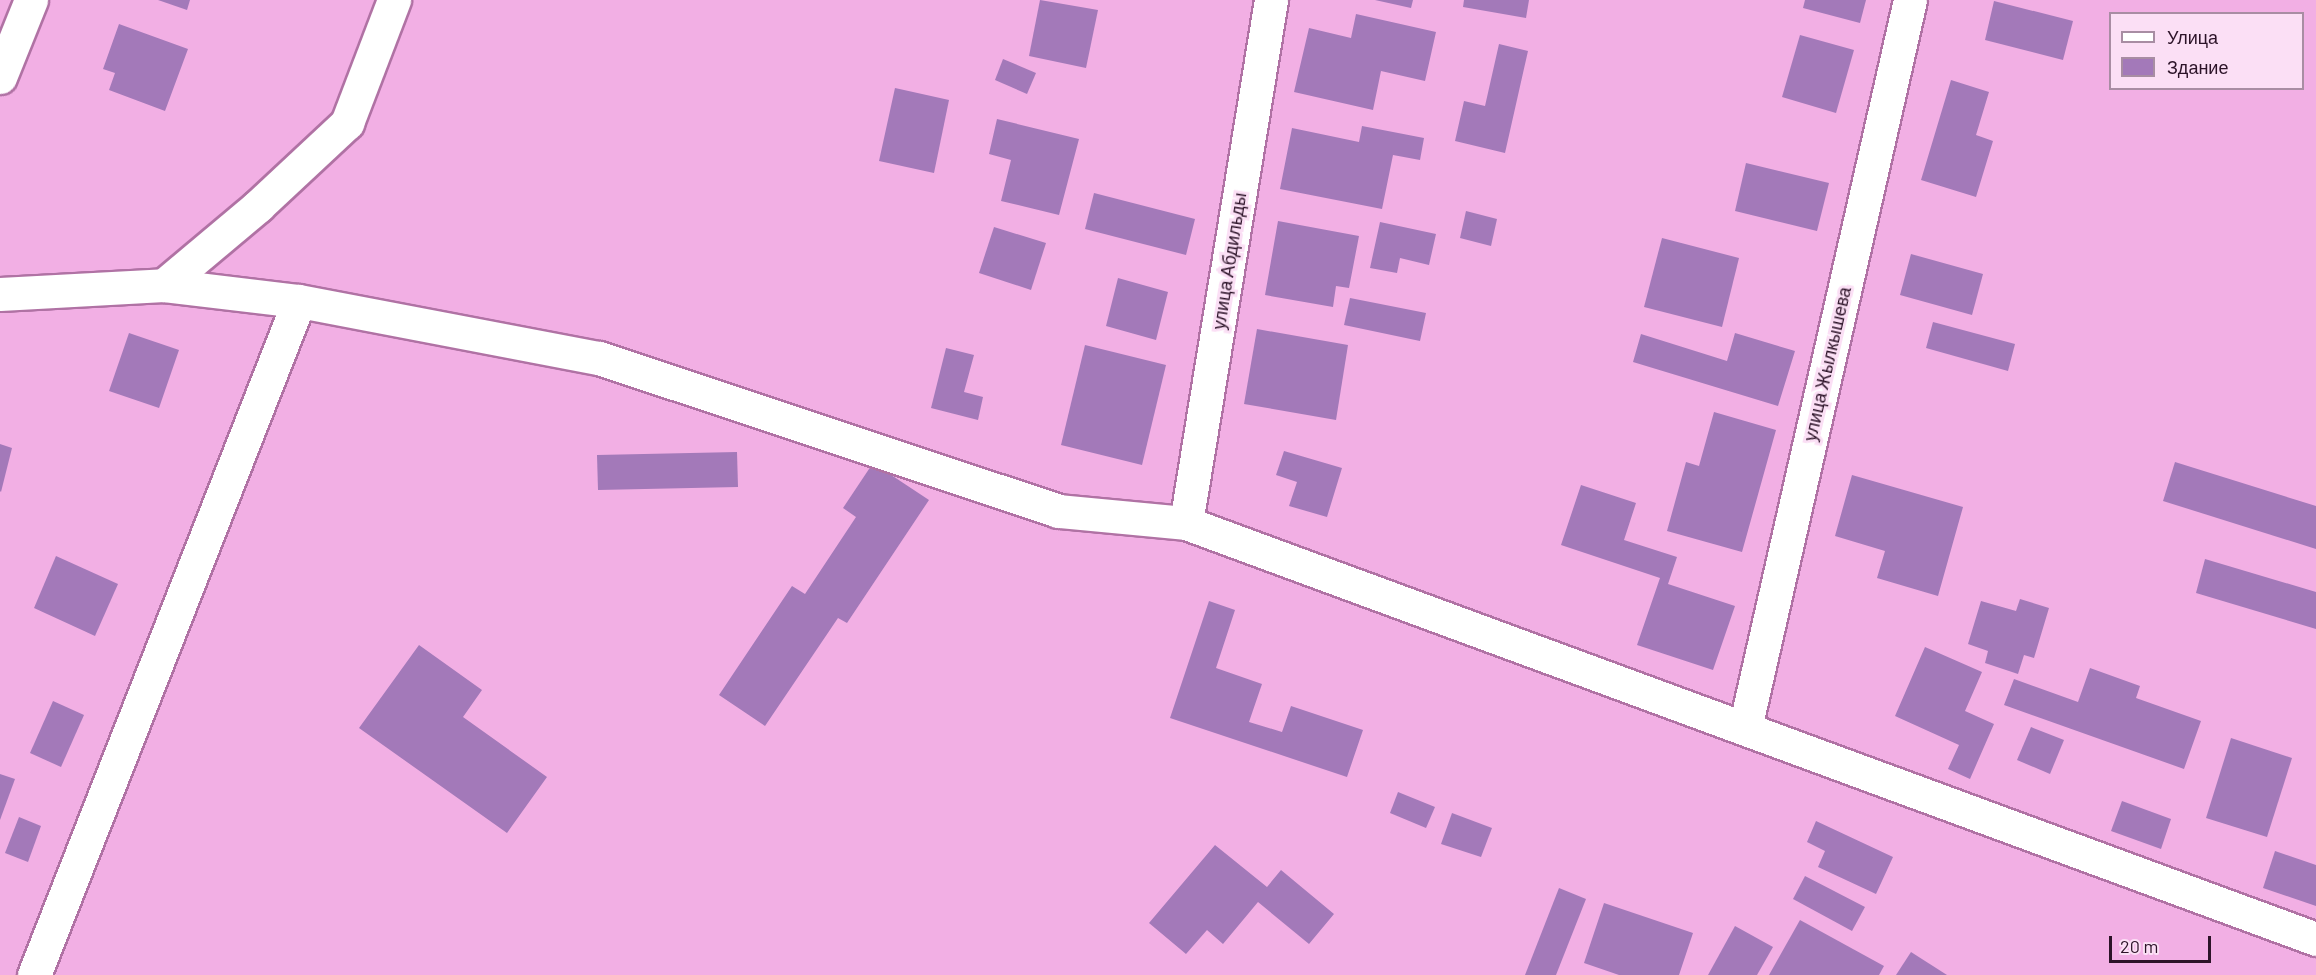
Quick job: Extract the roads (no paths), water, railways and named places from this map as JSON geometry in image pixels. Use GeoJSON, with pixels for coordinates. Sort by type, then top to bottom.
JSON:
{"type":"FeatureCollection","features":[{"type":"Feature","properties":{"kind":"street"},"geometry":{"type":"LineString","coordinates":[[0,77],[31,0]]}},
{"type":"Feature","properties":{"kind":"street"},"geometry":{"type":"LineString","coordinates":[[164,285],[258,206],[347,123],[394,0]]}},
{"type":"Feature","properties":{"kind":"street","name":"улица Абдильды"},"geometry":{"type":"LineString","coordinates":[[1186,523],[1271,0]]}},
{"type":"Feature","properties":{"kind":"street","name":"улица Жылкышева"},"geometry":{"type":"LineString","coordinates":[[1745,728],[1910,0]]}},
{"type":"Feature","properties":{"kind":"street"},"geometry":{"type":"LineString","coordinates":[[0,294],[164,285],[299,301],[598,358],[1058,510],[1186,523],[2316,939]]}},
{"type":"Feature","properties":{"kind":"street"},"geometry":{"type":"LineString","coordinates":[[34,975],[299,301]]}}]}
